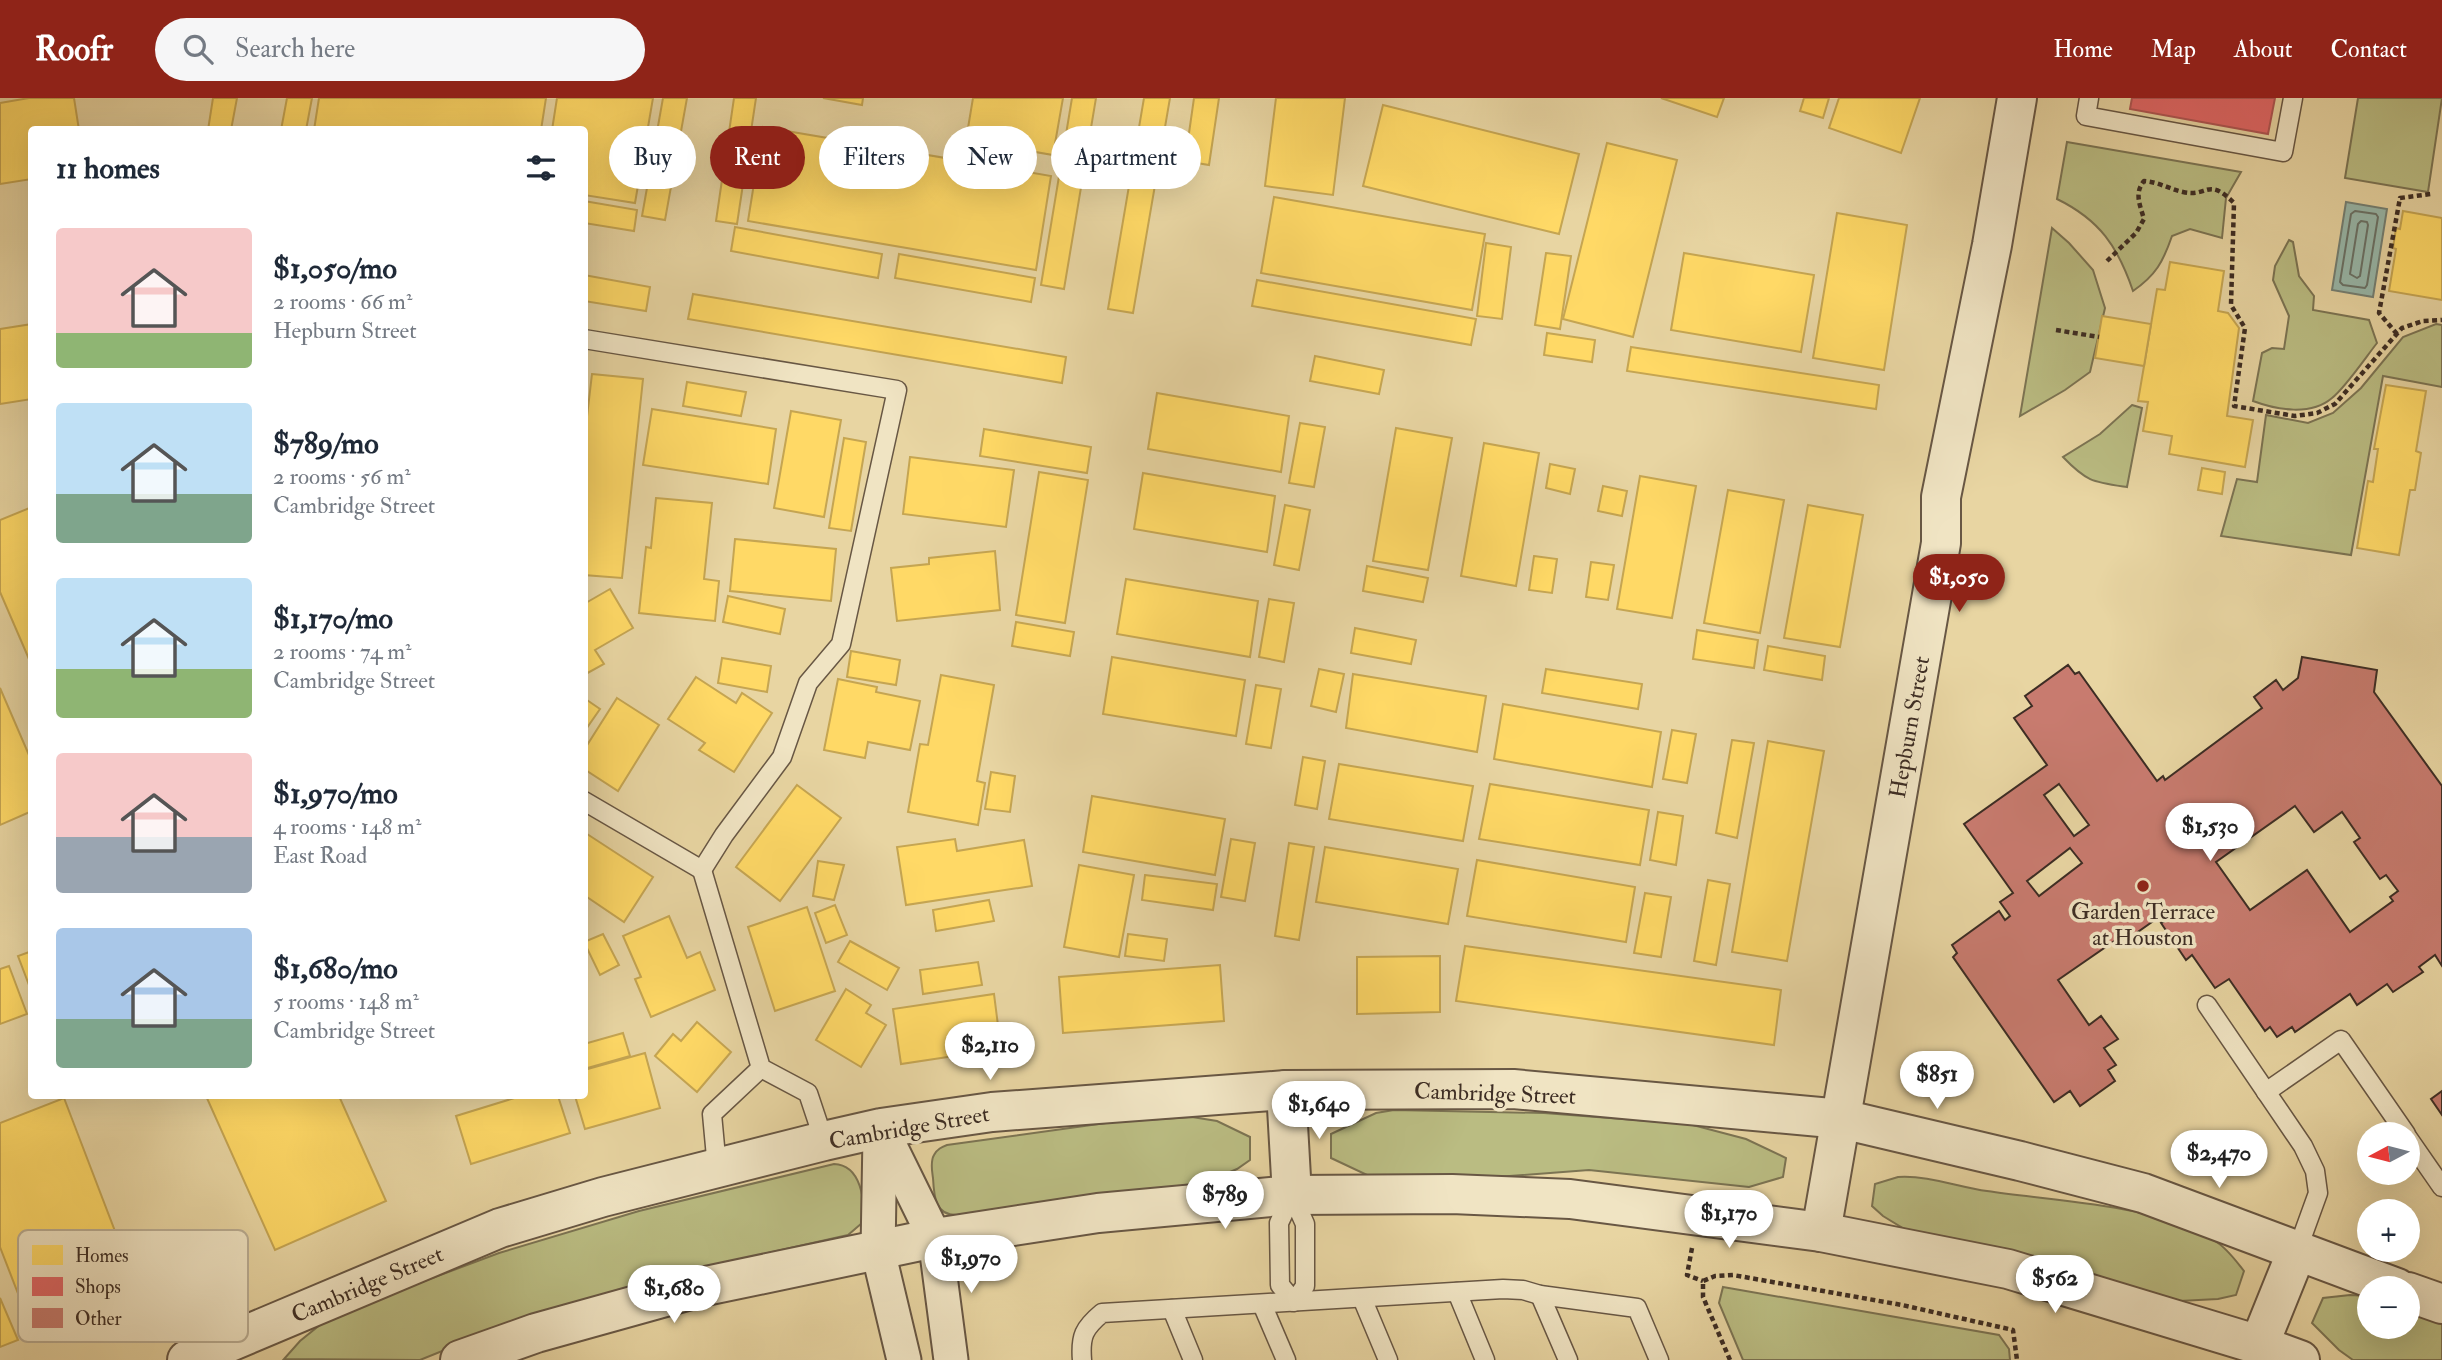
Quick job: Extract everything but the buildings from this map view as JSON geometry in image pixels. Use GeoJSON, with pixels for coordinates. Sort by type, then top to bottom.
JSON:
{"type":"FeatureCollection","features":[{"type":"Feature","properties":{"kind":"street","name":"Hepburn Street"},"geometry":{"type":"LineString","coordinates":[[1821,1232],[1941,543],[1941,497],[1992,245],[2017,98]]}},
{"type":"Feature","properties":{"kind":"street","name":"Cambridge Street"},"geometry":{"type":"LineString","coordinates":[[187,1360],[234,1351],[500,1228],[603,1197],[824,1141],[881,1128],[992,1112],[1286,1090],[1513,1089],[1842,1119],[2143,1193],[2365,1276]]}},
{"type":"Feature","properties":{"kind":"street"},"geometry":{"type":"LineString","coordinates":[[1286,1090],[1292,1195]]}},
{"type":"Feature","properties":{"kind":"street"},"geometry":{"type":"LineString","coordinates":[[881,1128],[935,1238],[951,1360]]}},
{"type":"Feature","properties":{"kind":"street"},"geometry":{"type":"LineString","coordinates":[[881,1128],[878,1251],[904,1360]]}},
{"type":"Feature","properties":{"kind":"street"},"geometry":{"type":"LineString","coordinates":[[460,1360],[536,1334],[701,1287],[935,1238],[1098,1213],[1292,1195],[1452,1194],[1570,1199],[1821,1232],[2008,1269],[2259,1345],[2300,1360]]}},
{"type":"Feature","properties":{"kind":"street"},"geometry":{"type":"LineString","coordinates":[[2259,1345],[2298,1251]]}},
{"type":"Feature","properties":{"kind":"street"},"geometry":{"type":"LineString","coordinates":[[2420,1296],[2442,1304]]}},
{"type":"Feature","properties":{"kind":"lane"},"geometry":{"type":"LineString","coordinates":[[2089,98],[2086,116],[2283,152],[2293,98]]}},
{"type":"Feature","properties":{"kind":"lane"},"geometry":{"type":"LineString","coordinates":[[588,340],[897,390],[841,644],[808,683],[782,757],[724,835],[702,870]]}},
{"type":"Feature","properties":{"kind":"lane"},"geometry":{"type":"LineString","coordinates":[[588,803],[702,870],[761,1068],[808,1093],[824,1141]]}},
{"type":"Feature","properties":{"kind":"lane"},"geometry":{"type":"LineString","coordinates":[[2207,1005],[2303,1146],[2315,1171],[2318,1193],[2298,1251]]}},
{"type":"Feature","properties":{"kind":"lane"},"geometry":{"type":"LineString","coordinates":[[2266,1092],[2341,1040],[2397,1122]]}},
{"type":"Feature","properties":{"kind":"lane"},"geometry":{"type":"LineString","coordinates":[[717,1168],[712,1114],[761,1068]]}},
{"type":"Feature","properties":{"kind":"lane"},"geometry":{"type":"LineString","coordinates":[[2420,1155],[2442,1187]]}},
{"type":"Feature","properties":{"kind":"lane"},"geometry":{"type":"LineString","coordinates":[[1292,1195],[1279,1223],[1280,1285],[1294,1302]]}},
{"type":"Feature","properties":{"kind":"lane"},"geometry":{"type":"LineString","coordinates":[[1292,1195],[1305,1224],[1305,1286],[1294,1302]]}},
{"type":"Feature","properties":{"kind":"lane"},"geometry":{"type":"LineString","coordinates":[[1082,1360],[1081,1346],[1086,1326],[1102,1312],[1503,1289],[1637,1308],[1659,1360]]}},
{"type":"Feature","properties":{"kind":"lane"},"geometry":{"type":"LineString","coordinates":[[1457,1292],[1485,1360]]}},
{"type":"Feature","properties":{"kind":"lane"},"geometry":{"type":"LineString","coordinates":[[1540,1295],[1567,1360]]}},
{"type":"Feature","properties":{"kind":"lane"},"geometry":{"type":"LineString","coordinates":[[1362,1298],[1388,1360]]}},
{"type":"Feature","properties":{"kind":"lane"},"geometry":{"type":"LineString","coordinates":[[1262,1304],[1286,1360]]}},
{"type":"Feature","properties":{"kind":"lane"},"geometry":{"type":"LineString","coordinates":[[1172,1308],[1193,1360]]}},
{"type":"Feature","properties":{"kind":"path"},"geometry":{"type":"LineString","coordinates":[[2107,261],[2136,233],[2144,219],[2138,197],[2138,188],[2144,181],[2156,182],[2185,193],[2221,190],[2234,203],[2231,305],[2245,328],[2234,406],[2295,416],[2317,413],[2335,404],[2402,328],[2423,321],[2442,320]]}},
{"type":"Feature","properties":{"kind":"path"},"geometry":{"type":"LineString","coordinates":[[2397,334],[2379,313],[2400,198],[2431,194]]}},
{"type":"Feature","properties":{"kind":"path"},"geometry":{"type":"LineString","coordinates":[[2056,330],[2099,337]]}},
{"type":"Feature","properties":{"kind":"path"},"geometry":{"type":"LineString","coordinates":[[1730,1360],[1703,1297],[1703,1281],[1715,1276],[1733,1275],[1902,1305],[2013,1330],[2017,1360]]}},
{"type":"Feature","properties":{"kind":"green space"},"geometry":{"type":"Polygon","coordinates":[[[2358,98],[2442,98],[2428,192],[2345,178],[2358,98]]]}},
{"type":"Feature","properties":{"kind":"green space"},"geometry":{"type":"Polygon","coordinates":[[[2067,142],[2241,172],[2226,198],[2222,238],[2190,229],[2172,236],[2158,267],[2133,291],[2121,261],[2106,236],[2085,216],[2057,199],[2067,142]]]}},
{"type":"Feature","properties":{"kind":"green space"},"geometry":{"type":"Polygon","coordinates":[[[2052,228],[2093,270],[2105,308],[2090,372],[2020,416],[2052,228]]]}},
{"type":"Feature","properties":{"kind":"green space"},"geometry":{"type":"Polygon","coordinates":[[[2289,240],[2293,242],[2299,276],[2314,296],[2313,310],[2369,320],[2377,343],[2332,398],[2324,404],[2294,410],[2253,401],[2262,353],[2272,348],[2284,349],[2289,316],[2273,280],[2275,266],[2289,240]]]}},
{"type":"Feature","properties":{"kind":"green space"},"geometry":{"type":"Polygon","coordinates":[[[2436,324],[2442,325],[2442,387],[2383,376],[2351,555],[2221,536],[2237,479],[2257,482],[2266,415],[2308,423],[2333,413],[2361,388],[2403,337],[2436,324]]]}},
{"type":"Feature","properties":{"kind":"green space"},"geometry":{"type":"Polygon","coordinates":[[[2132,405],[2142,408],[2127,487],[2091,479],[2078,472],[2063,457],[2100,434],[2132,405]]]}},
{"type":"Feature","properties":{"kind":"green space"},"geometry":{"type":"Polygon","coordinates":[[[1394,1110],[1544,1113],[1689,1124],[1746,1139],[1786,1158],[1783,1177],[1749,1187],[1589,1170],[1470,1179],[1367,1175],[1331,1158],[1331,1134],[1376,1113],[1394,1110]]]}},
{"type":"Feature","properties":{"kind":"green space"},"geometry":{"type":"Polygon","coordinates":[[[1192,1117],[1217,1121],[1250,1137],[1250,1160],[1237,1169],[1195,1187],[1065,1200],[958,1215],[940,1209],[935,1198],[932,1161],[937,1151],[947,1145],[1113,1122],[1192,1117]]]}},
{"type":"Feature","properties":{"kind":"green space"},"geometry":{"type":"Polygon","coordinates":[[[834,1164],[843,1166],[856,1177],[862,1195],[862,1223],[848,1235],[642,1284],[472,1339],[420,1360],[284,1359],[300,1341],[331,1316],[499,1253],[639,1211],[834,1164]]]}},
{"type":"Feature","properties":{"kind":"green space"},"geometry":{"type":"Polygon","coordinates":[[[1898,1177],[1920,1178],[1987,1191],[2134,1211],[2190,1228],[2215,1241],[2244,1271],[2236,1295],[2179,1301],[1911,1233],[1872,1206],[1875,1184],[1898,1177]]]}},
{"type":"Feature","properties":{"kind":"green space"},"geometry":{"type":"Polygon","coordinates":[[[1723,1287],[1999,1335],[2009,1349],[2010,1360],[1743,1360],[1719,1303],[1723,1287]]]}},
{"type":"Feature","properties":{"kind":"green space"},"geometry":{"type":"Polygon","coordinates":[[[2357,1295],[2357,1339],[2420,1339],[2420,1312],[2442,1320],[2442,1360],[2353,1360],[2312,1323],[2323,1298],[2357,1295]]]}},
{"type":"Feature","properties":{"kind":"water"},"geometry":{"type":"Polygon","coordinates":[[[2346,202],[2387,209],[2373,297],[2332,290],[2346,202]]]}},
{"type":"Feature","properties":{"kind":"place","name":"Garden Terrace at Houston"},"geometry":{"type":"Point","coordinates":[2143,886]}}]}
